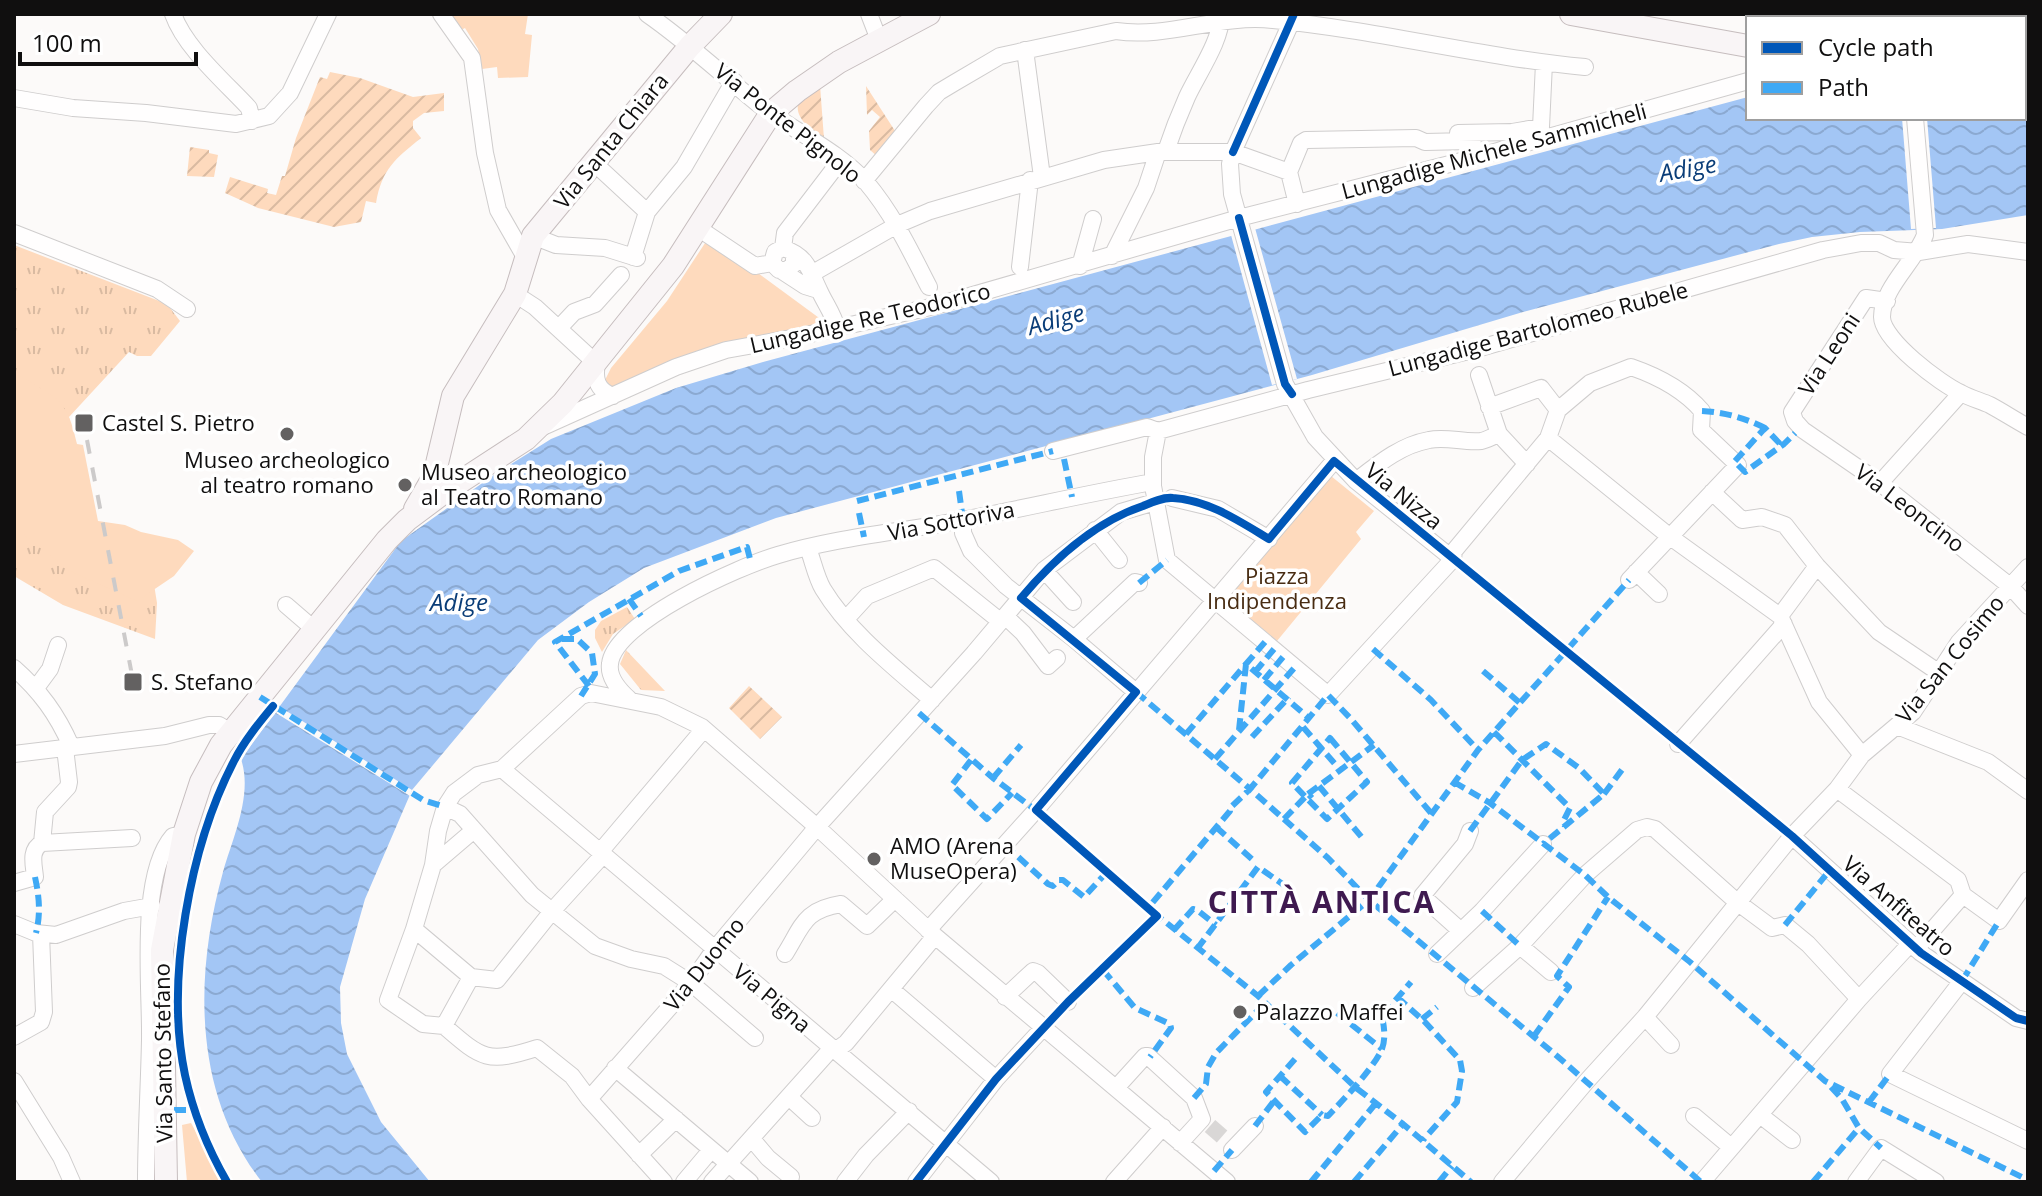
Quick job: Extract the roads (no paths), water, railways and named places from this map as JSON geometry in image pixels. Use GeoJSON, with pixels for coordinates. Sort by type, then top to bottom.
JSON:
{"type":"FeatureCollection","features":[{"type":"Feature","properties":{"kind":"main road","name":"Via Santa Chiara"},"geometry":{"type":"LineString","coordinates":[[533,236],[690,46],[721,14]]}},
{"type":"Feature","properties":{"kind":"main road"},"geometry":{"type":"LineString","coordinates":[[438,485],[537,430],[597,364],[673,266],[771,113],[839,62],[929,14]]}},
{"type":"Feature","properties":{"kind":"main road"},"geometry":{"type":"LineString","coordinates":[[1571,14],[1746,46]]}},
{"type":"Feature","properties":{"kind":"main road"},"geometry":{"type":"LineString","coordinates":[[438,485],[453,396],[515,294],[533,236]]}},
{"type":"Feature","properties":{"kind":"main road","name":"Via Santo Stefano"},"geometry":{"type":"LineString","coordinates":[[166,1182],[162,950],[184,834],[201,782],[231,732],[387,540],[438,485]]}},
{"type":"Feature","properties":{"kind":"street"},"geometry":{"type":"LineString","coordinates":[[173,14],[177,27],[190,44],[249,108],[252,121]]}},
{"type":"Feature","properties":{"kind":"street"},"geometry":{"type":"LineString","coordinates":[[14,98],[73,108],[236,124],[252,121],[269,116],[290,93],[328,14]]}},
{"type":"Feature","properties":{"kind":"street"},"geometry":{"type":"LineString","coordinates":[[441,14],[472,58],[485,153],[498,210],[526,259]]}},
{"type":"Feature","properties":{"kind":"street","name":"Via Ponte Pignolo"},"geometry":{"type":"LineString","coordinates":[[647,14],[771,113],[864,181],[897,225],[929,287]]}},
{"type":"Feature","properties":{"kind":"street"},"geometry":{"type":"LineString","coordinates":[[869,14],[889,35]]}},
{"type":"Feature","properties":{"kind":"street"},"geometry":{"type":"LineString","coordinates":[[1112,256],[1146,188],[1221,18]]}},
{"type":"Feature","properties":{"kind":"street"},"geometry":{"type":"LineString","coordinates":[[864,181],[939,92],[1000,56],[1116,31],[1132,34],[1167,31],[1221,18],[1367,22],[1544,63],[1585,67]]}},
{"type":"Feature","properties":{"kind":"street"},"geometry":{"type":"LineString","coordinates":[[1211,227],[1229,210],[1233,152],[1293,18]]}},
{"type":"Feature","properties":{"kind":"street"},"geometry":{"type":"LineString","coordinates":[[1020,267],[1036,178],[1025,50]]}},
{"type":"Feature","properties":{"kind":"street"},"geometry":{"type":"LineString","coordinates":[[1297,204],[1289,172],[1301,143],[1306,140],[1416,138],[1426,134],[1512,132],[1541,127],[1544,63]]}},
{"type":"Feature","properties":{"kind":"street"},"geometry":{"type":"LineString","coordinates":[[533,236],[556,245],[605,248],[635,258],[647,212],[684,167],[734,81]]}},
{"type":"Feature","properties":{"kind":"street","name":"Lungadige Michele Sammicheli"},"geometry":{"type":"LineString","coordinates":[[1243,230],[1297,204],[1746,82]]}},
{"type":"Feature","properties":{"kind":"street"},"geometry":{"type":"LineString","coordinates":[[1915,120],[1922,243],[1968,244],[2028,252]]}},
{"type":"Feature","properties":{"kind":"street"},"geometry":{"type":"LineString","coordinates":[[1416,138],[1425,142],[1469,141],[1473,144],[1473,158]]}},
{"type":"Feature","properties":{"kind":"street"},"geometry":{"type":"LineString","coordinates":[[813,273],[897,225],[930,211],[1104,160],[1162,152],[1233,152],[1289,172]]}},
{"type":"Feature","properties":{"kind":"street"},"geometry":{"type":"LineString","coordinates":[[788,252],[785,233],[840,161]]}},
{"type":"Feature","properties":{"kind":"street"},"geometry":{"type":"LineString","coordinates":[[593,162],[647,212]]}},
{"type":"Feature","properties":{"kind":"street","name":"Via Nizza"},"geometry":{"type":"LineString","coordinates":[[1232,194],[1289,389],[1315,437],[1334,461],[1356,481],[1453,559]]}},
{"type":"Feature","properties":{"kind":"street"},"geometry":{"type":"LineString","coordinates":[[1080,266],[1093,219]]}},
{"type":"Feature","properties":{"kind":"street"},"geometry":{"type":"LineString","coordinates":[[1211,227],[1243,230]]}},
{"type":"Feature","properties":{"kind":"street","name":"Lungadige Re Teodorico"},"geometry":{"type":"LineString","coordinates":[[537,430],[714,353],[935,306],[1211,227],[1243,230]]}},
{"type":"Feature","properties":{"kind":"street"},"geometry":{"type":"LineString","coordinates":[[698,228],[755,266],[777,267],[805,286],[818,290]]}},
{"type":"Feature","properties":{"kind":"street"},"geometry":{"type":"LineString","coordinates":[[14,233],[157,289],[187,309]]}},
{"type":"Feature","properties":{"kind":"street","name":"Lungadige Bartolomeo Rubele"},"geometry":{"type":"LineString","coordinates":[[1053,451],[1147,427],[1158,431],[1289,389],[1473,350],[1823,250],[1879,243],[1894,250],[1922,243]]}},
{"type":"Feature","properties":{"kind":"street","name":"Via Leoni"},"geometry":{"type":"LineString","coordinates":[[1792,412],[1866,298],[1887,301],[1922,243]]}},
{"type":"Feature","properties":{"kind":"street"},"geometry":{"type":"LineString","coordinates":[[777,267],[773,255],[788,252],[802,259],[813,273],[818,290],[835,317],[837,329]]}},
{"type":"Feature","properties":{"kind":"street"},"geometry":{"type":"LineString","coordinates":[[559,328],[574,312],[595,304],[621,275]]}},
{"type":"Feature","properties":{"kind":"street"},"geometry":{"type":"LineString","coordinates":[[515,294],[535,307],[597,364],[597,383],[604,392],[613,396]]}},
{"type":"Feature","properties":{"kind":"street"},"geometry":{"type":"LineString","coordinates":[[1887,301],[1882,318],[1890,337],[1904,353],[1961,393],[1994,407],[2028,427]]}},
{"type":"Feature","properties":{"kind":"street"},"geometry":{"type":"LineString","coordinates":[[1158,431],[1153,482],[1167,560],[1328,695],[1453,559],[1454,551],[1548,438],[1558,410],[1590,383],[1631,367],[1690,397],[1702,411],[1694,429],[1738,465],[1632,576],[1659,594]]}},
{"type":"Feature","properties":{"kind":"street"},"geometry":{"type":"LineString","coordinates":[[1479,375],[1499,434],[1527,464]]}},
{"type":"Feature","properties":{"kind":"street"},"geometry":{"type":"LineString","coordinates":[[1489,407],[1541,388],[1558,410]]}},
{"type":"Feature","properties":{"kind":"street"},"geometry":{"type":"LineString","coordinates":[[1880,483],[1961,393]]}},
{"type":"Feature","properties":{"kind":"street","name":"Via Leoncino"},"geometry":{"type":"LineString","coordinates":[[1792,412],[1803,430],[1880,483],[2010,586],[2028,606]]}},
{"type":"Feature","properties":{"kind":"street"},"geometry":{"type":"LineString","coordinates":[[1356,481],[1387,457],[1409,446],[1439,439],[1481,441],[1499,434]]}},
{"type":"Feature","properties":{"kind":"street"},"geometry":{"type":"LineString","coordinates":[[1548,438],[1669,536],[1782,620],[1819,702],[1862,755]]}},
{"type":"Feature","properties":{"kind":"street"},"geometry":{"type":"LineString","coordinates":[[712,1182],[832,1048],[846,1043],[891,989],[931,933],[1334,461]]}},
{"type":"Feature","properties":{"kind":"street","name":"Via Sottoriva"},"geometry":{"type":"LineString","coordinates":[[629,699],[619,690],[609,668],[618,644],[635,628],[691,593],[751,563],[808,548],[1153,482]]}},
{"type":"Feature","properties":{"kind":"street"},"geometry":{"type":"LineString","coordinates":[[1715,489],[1742,520],[1762,517],[1785,525],[1817,566],[1879,632],[1938,672]]}},
{"type":"Feature","properties":{"kind":"street"},"geometry":{"type":"LineString","coordinates":[[1172,498],[1218,509],[1269,539]]}},
{"type":"Feature","properties":{"kind":"street","name":"Via Duomo"},"geometry":{"type":"LineString","coordinates":[[589,1099],[691,983],[714,950],[817,827],[1044,570],[1121,512],[1155,502]]}},
{"type":"Feature","properties":{"kind":"street"},"geometry":{"type":"LineString","coordinates":[[963,520],[963,533],[971,551],[1021,598],[1136,692]]}},
{"type":"Feature","properties":{"kind":"street"},"geometry":{"type":"LineString","coordinates":[[1095,530],[1119,560]]}},
{"type":"Feature","properties":{"kind":"street"},"geometry":{"type":"LineString","coordinates":[[808,548],[821,585],[846,619],[932,700]]}},
{"type":"Feature","properties":{"kind":"street"},"geometry":{"type":"LineString","coordinates":[[1678,744],[1782,620],[1817,566]]}},
{"type":"Feature","properties":{"kind":"street","name":"Via San Cosimo"},"geometry":{"type":"LineString","coordinates":[[1502,1182],[1645,1017],[1737,902],[1792,836],[1837,789],[1862,755],[1897,726],[1927,694],[1959,642],[2028,567]]}},
{"type":"Feature","properties":{"kind":"street"},"geometry":{"type":"LineString","coordinates":[[846,619],[867,596],[934,568],[1023,633],[1048,666],[1057,658]]}},
{"type":"Feature","properties":{"kind":"street"},"geometry":{"type":"LineString","coordinates":[[1044,570],[1073,602]]}},
{"type":"Feature","properties":{"kind":"street"},"geometry":{"type":"LineString","coordinates":[[1074,639],[1135,582],[1139,583]]}},
{"type":"Feature","properties":{"kind":"street"},"geometry":{"type":"LineString","coordinates":[[286,605],[315,630]]}},
{"type":"Feature","properties":{"kind":"street"},"geometry":{"type":"LineString","coordinates":[[36,688],[50,669],[58,645]]}},
{"type":"Feature","properties":{"kind":"street"},"geometry":{"type":"LineString","coordinates":[[14,668],[36,688],[62,724],[68,747],[68,787],[45,812],[42,843]]}},
{"type":"Feature","properties":{"kind":"street"},"geometry":{"type":"LineString","coordinates":[[663,1181],[572,1076],[537,1048],[505,1058],[477,1054],[444,1026],[423,1024],[388,1000],[433,865],[445,807],[454,793],[478,775],[502,769],[581,696],[591,693],[661,707],[704,729],[817,827],[931,933],[1163,1127],[1219,1179]]}},
{"type":"Feature","properties":{"kind":"street"},"geometry":{"type":"LineString","coordinates":[[14,754],[165,736],[209,725],[219,725],[231,732]]}},
{"type":"Feature","properties":{"kind":"street"},"geometry":{"type":"LineString","coordinates":[[1897,726],[1988,762],[2028,791]]}},
{"type":"Feature","properties":{"kind":"street"},"geometry":{"type":"LineString","coordinates":[[414,929],[471,977],[497,980],[704,729]]}},
{"type":"Feature","properties":{"kind":"street","name":"Via Pigna"},"geometry":{"type":"LineString","coordinates":[[502,769],[991,1182]]}},
{"type":"Feature","properties":{"kind":"street"},"geometry":{"type":"LineString","coordinates":[[1837,789],[1958,880],[1963,895],[1999,921],[2028,880]]}},
{"type":"Feature","properties":{"kind":"street"},"geometry":{"type":"LineString","coordinates":[[445,807],[460,814],[532,895],[595,946],[631,959],[664,966],[691,983],[755,1038]]}},
{"type":"Feature","properties":{"kind":"street"},"geometry":{"type":"LineString","coordinates":[[1473,988],[1520,946],[1585,875],[1637,830],[1647,827],[1655,829],[1737,902],[1772,928],[1784,924],[1808,944],[1859,999]]}},
{"type":"Feature","properties":{"kind":"street"},"geometry":{"type":"LineString","coordinates":[[433,865],[474,830]]}},
{"type":"Feature","properties":{"kind":"street"},"geometry":{"type":"LineString","coordinates":[[1461,931],[1422,896],[1465,844],[1470,831]]}},
{"type":"Feature","properties":{"kind":"street"},"geometry":{"type":"LineString","coordinates":[[146,1182],[151,1013],[148,936],[158,862],[173,836],[184,834]]}},
{"type":"Feature","properties":{"kind":"street","name":"Via Anfiteatro"},"geometry":{"type":"LineString","coordinates":[[1792,836],[1913,946],[2016,1018],[2028,1021]]}},
{"type":"Feature","properties":{"kind":"street"},"geometry":{"type":"LineString","coordinates":[[14,883],[35,877],[33,851],[42,843],[132,838]]}},
{"type":"Feature","properties":{"kind":"street"},"geometry":{"type":"LineString","coordinates":[[1437,954],[1543,844]]}},
{"type":"Feature","properties":{"kind":"street"},"geometry":{"type":"LineString","coordinates":[[1706,1180],[1859,999],[1963,895]]}},
{"type":"Feature","properties":{"kind":"street"},"geometry":{"type":"LineString","coordinates":[[785,954],[805,921],[819,908],[841,904],[867,926],[895,899]]}},
{"type":"Feature","properties":{"kind":"street"},"geometry":{"type":"LineString","coordinates":[[14,924],[41,934],[56,935],[124,911],[152,906]]}},
{"type":"Feature","properties":{"kind":"street"},"geometry":{"type":"LineString","coordinates":[[14,1037],[41,1022],[44,1012],[41,934]]}},
{"type":"Feature","properties":{"kind":"street"},"geometry":{"type":"LineString","coordinates":[[1520,946],[1551,972]]}},
{"type":"Feature","properties":{"kind":"street"},"geometry":{"type":"LineString","coordinates":[[1005,997],[1033,971],[1068,1002]]}},
{"type":"Feature","properties":{"kind":"street"},"geometry":{"type":"LineString","coordinates":[[444,1026],[471,977]]}},
{"type":"Feature","properties":{"kind":"street"},"geometry":{"type":"LineString","coordinates":[[1962,981],[1890,1074],[2028,1141]]}},
{"type":"Feature","properties":{"kind":"street"},"geometry":{"type":"LineString","coordinates":[[891,989],[996,1079]]}},
{"type":"Feature","properties":{"kind":"street"},"geometry":{"type":"LineString","coordinates":[[1645,1017],[1671,1045]]}},
{"type":"Feature","properties":{"kind":"street"},"geometry":{"type":"LineString","coordinates":[[916,1182],[996,1079],[1043,1028]]}},
{"type":"Feature","properties":{"kind":"street"},"geometry":{"type":"LineString","coordinates":[[1116,1088],[1148,1056],[1194,1098],[1206,1122],[1180,1143]]}},
{"type":"Feature","properties":{"kind":"street"},"geometry":{"type":"LineString","coordinates":[[615,1068],[750,1182]]}},
{"type":"Feature","properties":{"kind":"street"},"geometry":{"type":"LineString","coordinates":[[14,1081],[61,1157],[72,1182]]}},
{"type":"Feature","properties":{"kind":"street"},"geometry":{"type":"LineString","coordinates":[[789,1097],[812,1118]]}},
{"type":"Feature","properties":{"kind":"street"},"geometry":{"type":"LineString","coordinates":[[845,1182],[866,1155],[909,1111]]}},
{"type":"Feature","properties":{"kind":"street"},"geometry":{"type":"LineString","coordinates":[[1760,1115],[1792,1140]]}},
{"type":"Feature","properties":{"kind":"street"},"geometry":{"type":"LineString","coordinates":[[1694,1116],[1731,1147]]}},
{"type":"Feature","properties":{"kind":"street"},"geometry":{"type":"LineString","coordinates":[[639,1155],[676,1119]]}},
{"type":"Feature","properties":{"kind":"street"},"geometry":{"type":"LineString","coordinates":[[1230,1146],[1255,1126]]}},
{"type":"Feature","properties":{"kind":"street"},"geometry":{"type":"LineString","coordinates":[[1114,1182],[1163,1127]]}},
{"type":"Feature","properties":{"kind":"street"},"geometry":{"type":"LineString","coordinates":[[752,1139],[768,1158],[791,1177]]}},
{"type":"Feature","properties":{"kind":"street"},"geometry":{"type":"LineString","coordinates":[[1856,1182],[1881,1148],[1936,1182]]}},
{"type":"Feature","properties":{"kind":"street"},"geometry":{"type":"LineString","coordinates":[[684,1182],[711,1150]]}},
{"type":"Feature","properties":{"kind":"water","name":"Adige"},"geometry":{"type":"Polygon","coordinates":[[[2026,58],[2028,215],[1942,229],[1860,232],[1779,244],[1523,312],[1312,375],[776,518],[644,568],[589,602],[538,640],[412,790],[365,899],[340,987],[341,1023],[347,1054],[381,1122],[430,1182],[262,1182],[239,1148],[223,1111],[212,1073],[204,993],[214,912],[243,801],[245,787],[241,759],[401,541],[495,474],[551,439],[676,388],[763,362],[1746,98],[1746,120],[2026,120],[2026,58]]]}},
{"type":"Feature","properties":{"kind":"tunnel"},"geometry":{"type":"LineString","coordinates":[[1210,1126],[1225,1139]]}},
{"type":"Feature","properties":{"kind":"railway"},"geometry":{"type":"LineString","coordinates":[[87,440],[132,675]]}},
{"type":"Feature","properties":{"kind":"place","name":"Castel S. Pietro"},"geometry":{"type":"Point","coordinates":[84,423]}},
{"type":"Feature","properties":{"kind":"place","name":"Museo archeologico al teatro romano"},"geometry":{"type":"Point","coordinates":[287,434]}},
{"type":"Feature","properties":{"kind":"place","name":"Museo archeologico al Teatro Romano"},"geometry":{"type":"Point","coordinates":[405,485]}},
{"type":"Feature","properties":{"kind":"place","name":"S. Stefano"},"geometry":{"type":"Point","coordinates":[133,682]}},
{"type":"Feature","properties":{"kind":"place","name":"AMO (Arena MuseOpera)"},"geometry":{"type":"Point","coordinates":[874,859]}},
{"type":"Feature","properties":{"kind":"place","name":"Palazzo Maffei"},"geometry":{"type":"Point","coordinates":[1240,1012]}},
{"type":"Feature","properties":{"kind":"district","name":"CITTÀ ANTICA"},"geometry":{"type":"Point","coordinates":[1322,903]}},
{"type":"Feature","properties":{"kind":"park label","name":"Piazza Indipendenza"},"geometry":{"type":"Point","coordinates":[1277,588]}}]}
